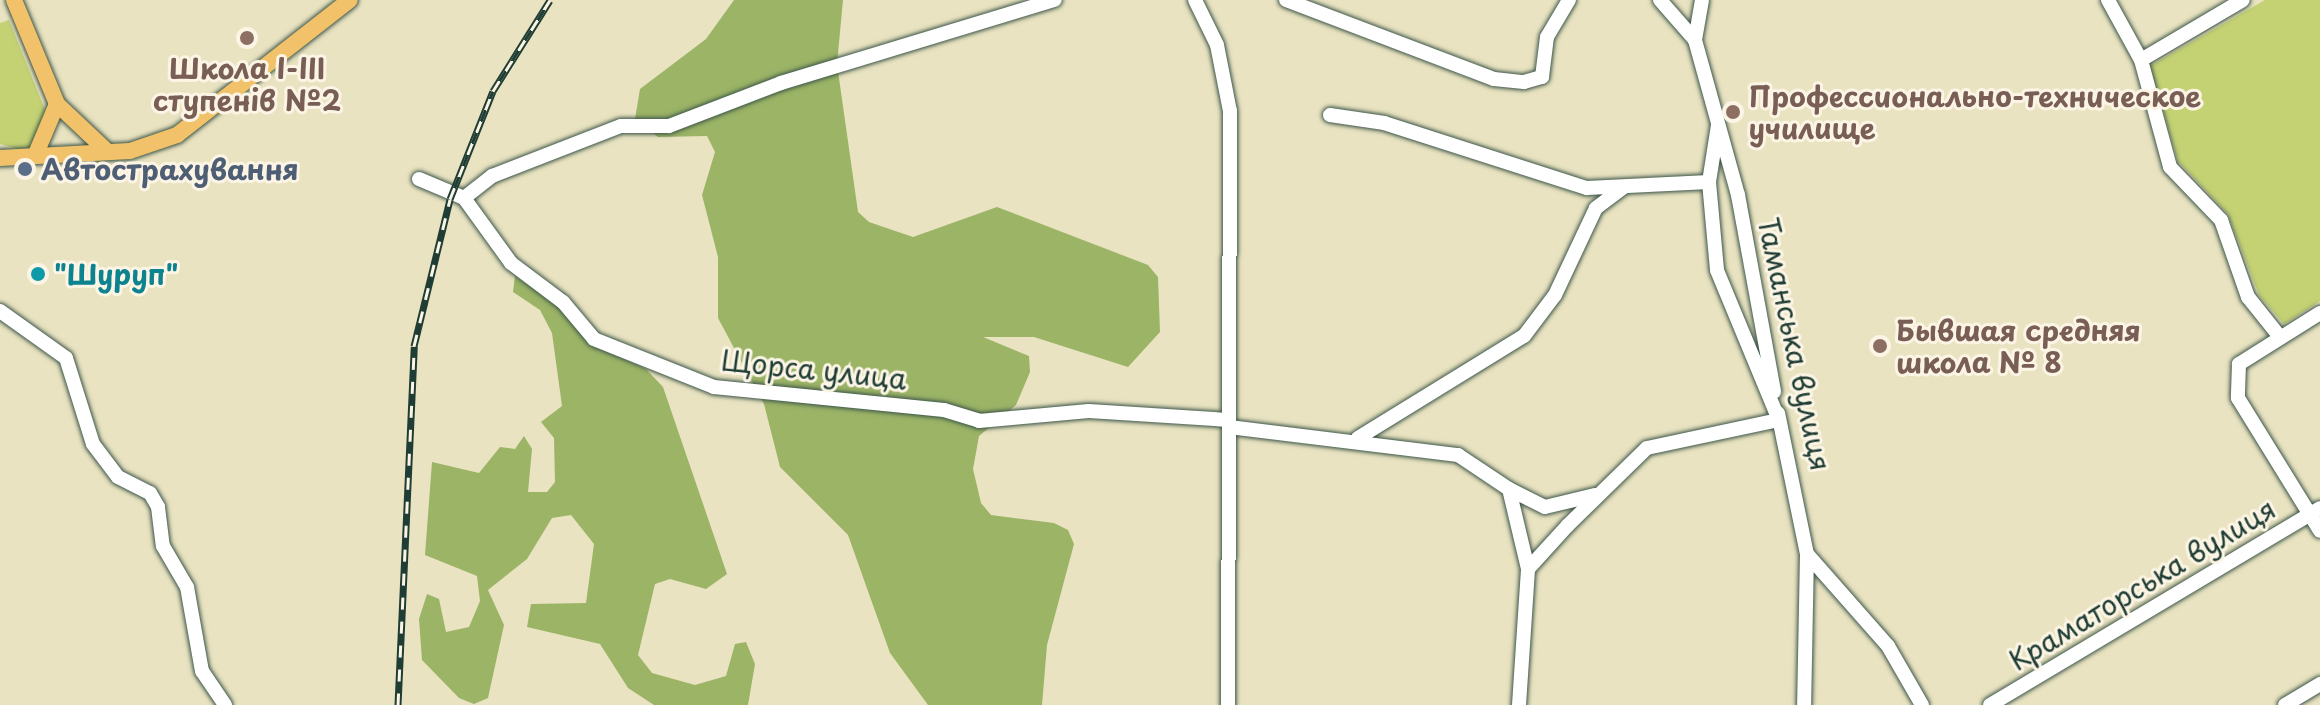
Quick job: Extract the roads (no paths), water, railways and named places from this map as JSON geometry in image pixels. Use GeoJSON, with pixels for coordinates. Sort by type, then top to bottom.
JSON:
{"type":"FeatureCollection","features":[{"type":"Feature","properties":{"kind":"main road"},"geometry":{"type":"LineString","coordinates":[[2,156],[108,152],[177,135],[350,0]]}},
{"type":"Feature","properties":{"kind":"main road"},"geometry":{"type":"LineString","coordinates":[[0,6],[16,5],[57,104],[108,152]]}},
{"type":"Feature","properties":{"kind":"main road"},"geometry":{"type":"LineString","coordinates":[[35,156],[57,104]]}},
{"type":"Feature","properties":{"kind":"street"},"geometry":{"type":"LineString","coordinates":[[419,179],[464,198],[492,176],[621,126],[669,126],[781,83],[1055,0]]}},
{"type":"Feature","properties":{"kind":"street"},"geometry":{"type":"LineString","coordinates":[[1195,0],[1217,45],[1230,111],[1228,705]]}},
{"type":"Feature","properties":{"kind":"street"},"geometry":{"type":"LineString","coordinates":[[1286,0],[1312,5],[1494,79],[1524,82],[1542,77],[1547,37],[1569,0]]}},
{"type":"Feature","properties":{"kind":"street"},"geometry":{"type":"LineString","coordinates":[[1660,0],[1695,40]]}},
{"type":"Feature","properties":{"kind":"street","name":"Таманська вулиця"},"geometry":{"type":"LineString","coordinates":[[1702,0],[1695,40],[1738,195],[1807,554],[1804,705]]}},
{"type":"Feature","properties":{"kind":"street"},"geometry":{"type":"LineString","coordinates":[[2108,0],[2141,60],[2170,167],[2221,220],[2248,297],[2280,337]]}},
{"type":"Feature","properties":{"kind":"street"},"geometry":{"type":"LineString","coordinates":[[2141,60],[2243,0]]}},
{"type":"Feature","properties":{"kind":"street"},"geometry":{"type":"LineString","coordinates":[[1330,115],[1384,123],[1587,188],[1709,182]]}},
{"type":"Feature","properties":{"kind":"street"},"geometry":{"type":"LineString","coordinates":[[1528,569],[1595,495],[1647,448],[1779,420],[1717,270],[1709,182],[1718,125]]}},
{"type":"Feature","properties":{"kind":"street"},"geometry":{"type":"LineString","coordinates":[[1358,438],[1524,336],[1555,295],[1596,208],[1624,187]]}},
{"type":"Feature","properties":{"kind":"street","name":"Щорса улица"},"geometry":{"type":"LineString","coordinates":[[464,198],[511,263],[563,302],[594,339],[714,387],[944,410],[979,421],[1089,411],[1358,438],[1458,455],[1509,489],[1545,507],[1595,495]]}},
{"type":"Feature","properties":{"kind":"street"},"geometry":{"type":"LineString","coordinates":[[0,311],[66,358],[100,454],[158,507],[163,546],[187,587],[202,671],[225,705]]}},
{"type":"Feature","properties":{"kind":"street"},"geometry":{"type":"LineString","coordinates":[[2320,313],[2239,364],[2238,398],[2315,511],[2320,531]]}},
{"type":"Feature","properties":{"kind":"street"},"geometry":{"type":"LineString","coordinates":[[1509,489],[1528,569],[1519,705]]}},
{"type":"Feature","properties":{"kind":"street","name":"Краматорська вулиця"},"geometry":{"type":"LineString","coordinates":[[1990,705],[2315,511]]}},
{"type":"Feature","properties":{"kind":"street"},"geometry":{"type":"LineString","coordinates":[[1807,554],[1888,646],[1922,705]]}},
{"type":"Feature","properties":{"kind":"street"},"geometry":{"type":"LineString","coordinates":[[2285,705],[2320,684]]}},
{"type":"Feature","properties":{"kind":"railway"},"geometry":{"type":"LineString","coordinates":[[398,705],[414,346],[450,199],[493,91],[550,0]]}},
{"type":"Feature","properties":{"kind":"place","name":"Школа I-III ступенів №2"},"geometry":{"type":"Point","coordinates":[247,38]}},
{"type":"Feature","properties":{"kind":"place","name":"Профессионально-техническое училище"},"geometry":{"type":"Point","coordinates":[1733,112]}},
{"type":"Feature","properties":{"kind":"place","name":"Автострахування"},"geometry":{"type":"Point","coordinates":[25,169]}},
{"type":"Feature","properties":{"kind":"place","name":"\"Шуруп\""},"geometry":{"type":"Point","coordinates":[38,274]}},
{"type":"Feature","properties":{"kind":"place","name":"Бывшая средняя школа № 8"},"geometry":{"type":"Point","coordinates":[1880,346]}}]}
